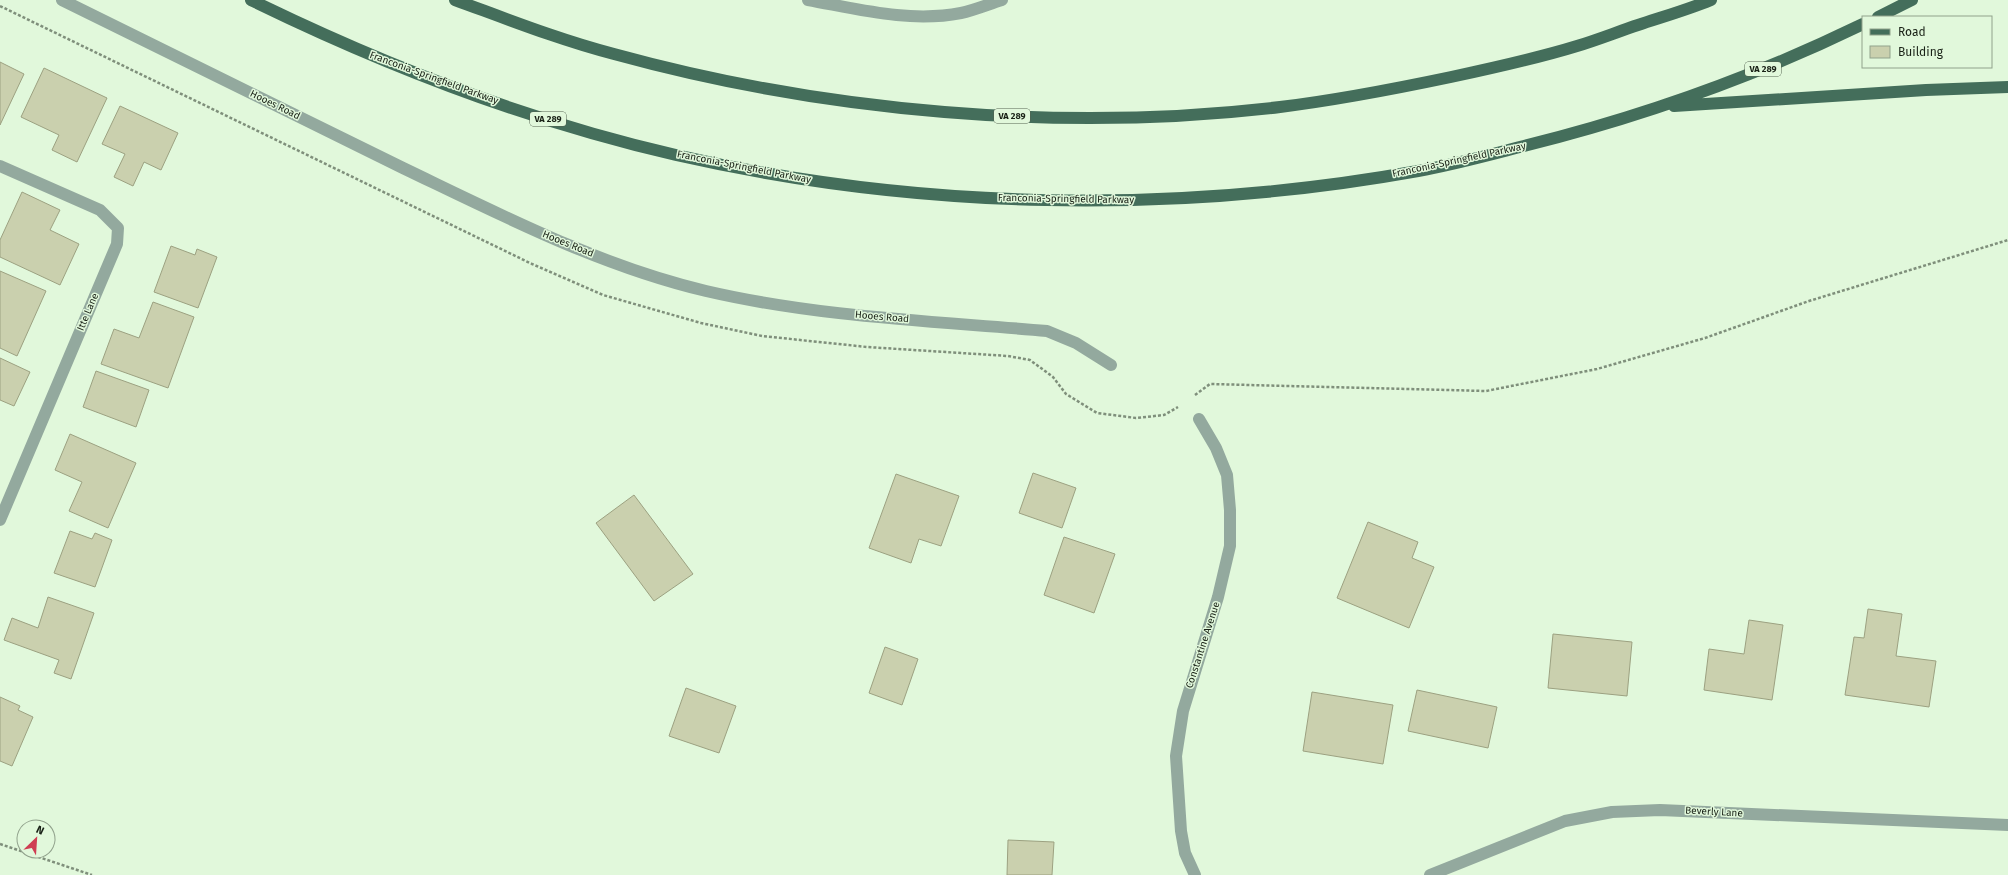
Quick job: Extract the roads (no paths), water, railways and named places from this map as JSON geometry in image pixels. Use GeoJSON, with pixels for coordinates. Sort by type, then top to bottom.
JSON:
{"type":"FeatureCollection","features":[{"type":"Feature","properties":{"kind":"main road","name":"Franconia-Springfield Parkway"},"geometry":{"type":"LineString","coordinates":[[250,0],[326,36],[439,83],[614,139],[735,167],[861,188],[922,194],[1046,200],[1116,200],[1224,196],[1295,189],[1421,171],[1550,140],[1659,107],[1778,63],[1862,24]]}},
{"type":"Feature","properties":{"kind":"main road","name":"VA 289"},"geometry":{"type":"LineString","coordinates":[[455,0],[612,54],[669,68],[786,92],[850,102],[970,114],[1095,117],[1155,116],[1277,108],[1397,89],[1521,62],[1576,46],[1711,0]]}},
{"type":"Feature","properties":{"kind":"main road"},"geometry":{"type":"LineString","coordinates":[[1880,16],[1912,0]]}},
{"type":"Feature","properties":{"kind":"main road"},"geometry":{"type":"LineString","coordinates":[[1659,107],[1926,90],[2008,87]]}},
{"type":"Feature","properties":{"kind":"street","name":"Hooes Road"},"geometry":{"type":"LineString","coordinates":[[62,0],[444,188],[558,240],[627,267],[706,291],[806,309],[1047,331],[1076,343],[1111,365]]}},
{"type":"Feature","properties":{"kind":"street"},"geometry":{"type":"LineString","coordinates":[[808,0],[887,15],[922,16],[960,13],[1002,0]]}},
{"type":"Feature","properties":{"kind":"street","name":"Itte Lane"},"geometry":{"type":"LineString","coordinates":[[0,166],[100,210],[118,228],[117,244],[0,520]]}},
{"type":"Feature","properties":{"kind":"street","name":"Constantine Avenue"},"geometry":{"type":"LineString","coordinates":[[1195,875],[1185,853],[1181,831],[1176,756],[1182,710],[1218,597],[1230,546],[1230,510],[1227,475],[1216,448],[1199,419]]}},
{"type":"Feature","properties":{"kind":"street","name":"Beverly Lane"},"geometry":{"type":"LineString","coordinates":[[1430,875],[1565,821],[1612,812],[1660,810],[2008,825]]}}]}
